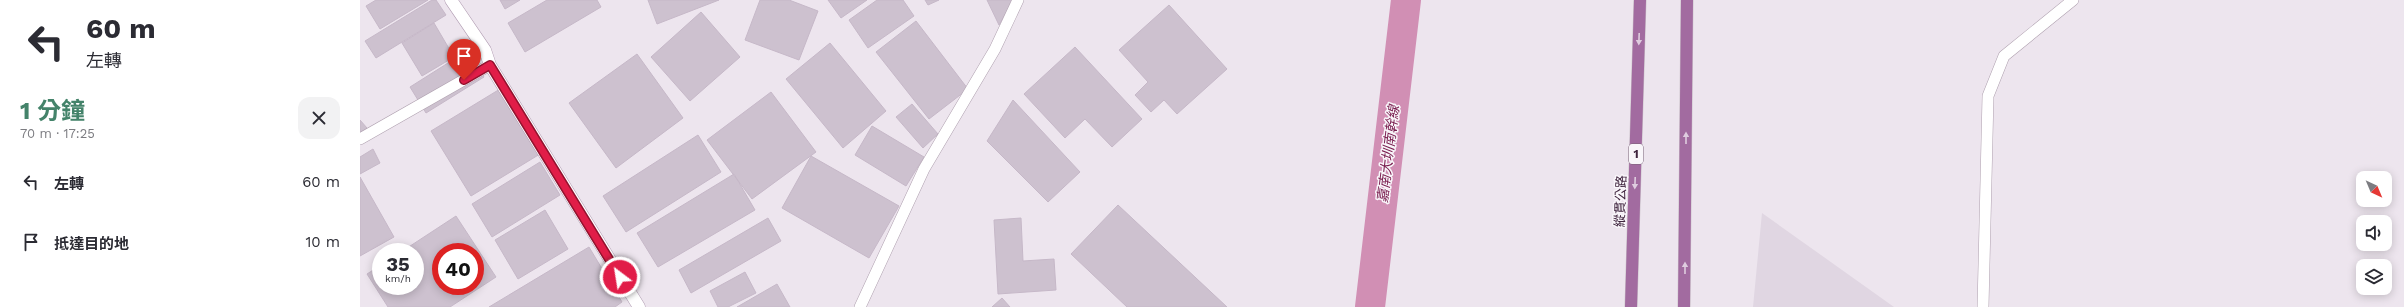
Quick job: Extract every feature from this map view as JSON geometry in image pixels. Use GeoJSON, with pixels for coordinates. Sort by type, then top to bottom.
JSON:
{"type":"FeatureCollection","features":[{"type":"Feature","properties":{"kind":"main road","name":"縱貫公路"},"geometry":{"type":"LineString","coordinates":[[1631,307],[1640,0]]}},
{"type":"Feature","properties":{"kind":"main road"},"geometry":{"type":"LineString","coordinates":[[1684,307],[1687,0]]}},
{"type":"Feature","properties":{"kind":"street"},"geometry":{"type":"LineString","coordinates":[[451,0],[485,50],[490,65],[635,306]]}},
{"type":"Feature","properties":{"kind":"lane"},"geometry":{"type":"LineString","coordinates":[[860,307],[924,169],[995,49],[1018,0]]}},
{"type":"Feature","properties":{"kind":"lane"},"geometry":{"type":"LineString","coordinates":[[1983,307],[1988,96],[2004,56],[2073,0]]}},
{"type":"Feature","properties":{"kind":"lane"},"geometry":{"type":"LineString","coordinates":[[360,139],[490,65]]}},
{"type":"Feature","properties":{"kind":"shaded area"},"geometry":{"type":"Polygon","coordinates":[[[1762,213],[1894,307],[1753,307],[1762,213]]]}},
{"type":"Feature","properties":{"kind":"building"},"geometry":{"type":"Polygon","coordinates":[[[376,0],[428,0],[380,29],[366,6],[376,0]]]}},
{"type":"Feature","properties":{"kind":"building"},"geometry":{"type":"Polygon","coordinates":[[[432,0],[436,0],[446,15],[376,58],[365,41],[432,0]]]}},
{"type":"Feature","properties":{"kind":"building"},"geometry":{"type":"Polygon","coordinates":[[[500,0],[520,0],[505,9],[500,0]]]}},
{"type":"Feature","properties":{"kind":"building"},"geometry":{"type":"Polygon","coordinates":[[[547,0],[597,0],[601,7],[525,52],[508,23],[547,0]]]}},
{"type":"Feature","properties":{"kind":"building"},"geometry":{"type":"Polygon","coordinates":[[[648,0],[719,0],[657,24],[648,0]]]}},
{"type":"Feature","properties":{"kind":"building"},"geometry":{"type":"Polygon","coordinates":[[[760,0],[789,0],[818,11],[799,60],[745,40],[760,0]]]}},
{"type":"Feature","properties":{"kind":"building"},"geometry":{"type":"Polygon","coordinates":[[[828,0],[867,0],[841,18],[828,0]]]}},
{"type":"Feature","properties":{"kind":"building"},"geometry":{"type":"Polygon","coordinates":[[[877,0],[903,0],[914,16],[868,48],[849,20],[877,0]]]}},
{"type":"Feature","properties":{"kind":"building"},"geometry":{"type":"Polygon","coordinates":[[[925,0],[939,0],[928,5],[925,0]]]}},
{"type":"Feature","properties":{"kind":"building"},"geometry":{"type":"Polygon","coordinates":[[[987,0],[1013,0],[999,25],[987,0]]]}},
{"type":"Feature","properties":{"kind":"building"},"geometry":{"type":"Polygon","coordinates":[[[1169,5],[1227,69],[1177,114],[1164,100],[1151,112],[1135,95],[1148,82],[1119,50],[1169,5]]]}},
{"type":"Feature","properties":{"kind":"building"},"geometry":{"type":"Polygon","coordinates":[[[701,12],[740,57],[690,101],[651,57],[701,12]]]}},
{"type":"Feature","properties":{"kind":"building"},"geometry":{"type":"Polygon","coordinates":[[[916,21],[968,89],[929,119],[876,52],[916,21]]]}},
{"type":"Feature","properties":{"kind":"building"},"geometry":{"type":"Polygon","coordinates":[[[434,23],[454,57],[422,76],[402,43],[434,23]]]}},
{"type":"Feature","properties":{"kind":"building"},"geometry":{"type":"Polygon","coordinates":[[[830,43],[886,111],[843,148],[786,79],[830,43]]]}},
{"type":"Feature","properties":{"kind":"building"},"geometry":{"type":"Polygon","coordinates":[[[1075,47],[1142,119],[1112,147],[1085,119],[1065,138],[1024,94],[1075,47]]]}},
{"type":"Feature","properties":{"kind":"building"},"geometry":{"type":"Polygon","coordinates":[[[467,51],[484,77],[426,113],[410,87],[467,51]]]}},
{"type":"Feature","properties":{"kind":"building"},"geometry":{"type":"Polygon","coordinates":[[[637,54],[683,118],[616,168],[569,103],[637,54]]]}},
{"type":"Feature","properties":{"kind":"building"},"geometry":{"type":"Polygon","coordinates":[[[500,89],[540,154],[471,196],[431,131],[500,89]]]}},
{"type":"Feature","properties":{"kind":"building"},"geometry":{"type":"Polygon","coordinates":[[[771,92],[816,152],[752,199],[707,140],[771,92]]]}},
{"type":"Feature","properties":{"kind":"building"},"geometry":{"type":"Polygon","coordinates":[[[1013,100],[1080,172],[1048,202],[987,141],[1013,100]]]}},
{"type":"Feature","properties":{"kind":"building"},"geometry":{"type":"Polygon","coordinates":[[[912,104],[938,134],[923,148],[896,117],[912,104]]]}},
{"type":"Feature","properties":{"kind":"building"},"geometry":{"type":"Polygon","coordinates":[[[360,120],[367,128],[360,134],[360,120]]]}},
{"type":"Feature","properties":{"kind":"building"},"geometry":{"type":"Polygon","coordinates":[[[872,126],[924,157],[906,186],[855,155],[872,126]]]}},
{"type":"Feature","properties":{"kind":"building"},"geometry":{"type":"Polygon","coordinates":[[[698,135],[721,172],[626,232],[603,196],[698,135]]]}},
{"type":"Feature","properties":{"kind":"building"},"geometry":{"type":"Polygon","coordinates":[[[373,149],[380,163],[360,174],[360,157],[373,149]]]}},
{"type":"Feature","properties":{"kind":"building"},"geometry":{"type":"Polygon","coordinates":[[[811,156],[899,206],[869,258],[782,208],[811,156]]]}},
{"type":"Feature","properties":{"kind":"building"},"geometry":{"type":"Polygon","coordinates":[[[540,162],[560,195],[492,237],[472,204],[540,162]]]}},
{"type":"Feature","properties":{"kind":"building"},"geometry":{"type":"Polygon","coordinates":[[[734,174],[755,210],[658,267],[637,233],[734,174]]]}},
{"type":"Feature","properties":{"kind":"building"},"geometry":{"type":"Polygon","coordinates":[[[360,177],[394,237],[383,243],[372,243],[372,249],[360,256],[360,177]]]}},
{"type":"Feature","properties":{"kind":"building"},"geometry":{"type":"Polygon","coordinates":[[[1118,205],[1227,307],[1127,307],[1071,254],[1118,205]]]}},
{"type":"Feature","properties":{"kind":"building"},"geometry":{"type":"Polygon","coordinates":[[[545,210],[568,249],[518,279],[495,240],[545,210]]]}},
{"type":"Feature","properties":{"kind":"building"},"geometry":{"type":"Polygon","coordinates":[[[456,216],[474,243],[432,243],[432,295],[468,295],[450,307],[388,307],[380,295],[424,295],[424,243],[415,243],[456,216]]]}},
{"type":"Feature","properties":{"kind":"building"},"geometry":{"type":"Polygon","coordinates":[[[768,218],[781,241],[691,293],[679,270],[768,218]]]}},
{"type":"Feature","properties":{"kind":"building"},"geometry":{"type":"Polygon","coordinates":[[[1021,218],[1023,261],[1054,259],[1056,290],[998,294],[994,220],[1021,218]]]}},
{"type":"Feature","properties":{"kind":"building"},"geometry":{"type":"Polygon","coordinates":[[[589,247],[622,302],[615,307],[489,307],[589,247]]]}},
{"type":"Feature","properties":{"kind":"building"},"geometry":{"type":"Polygon","coordinates":[[[484,259],[496,277],[484,285],[484,259]]]}},
{"type":"Feature","properties":{"kind":"building"},"geometry":{"type":"Polygon","coordinates":[[[372,271],[372,282],[367,274],[372,271]]]}},
{"type":"Feature","properties":{"kind":"building"},"geometry":{"type":"Polygon","coordinates":[[[745,272],[756,293],[728,307],[718,307],[710,291],[745,272]]]}},
{"type":"Feature","properties":{"kind":"building"},"geometry":{"type":"Polygon","coordinates":[[[777,284],[790,307],[737,307],[777,284]]]}},
{"type":"Feature","properties":{"kind":"building"},"geometry":{"type":"Polygon","coordinates":[[[1002,298],[1010,307],[992,307],[1002,298]]]}},
{"type":"Feature","properties":{"kind":"waterway","name":"嘉南大圳南幹線"},"geometry":{"type":"LineString","coordinates":[[1370,307],[1406,0]]}},
{"type":"Feature","properties":{"kind":"route"},"geometry":{"type":"LineString","coordinates":[[464,80],[490,65],[620,277]]}}]}
